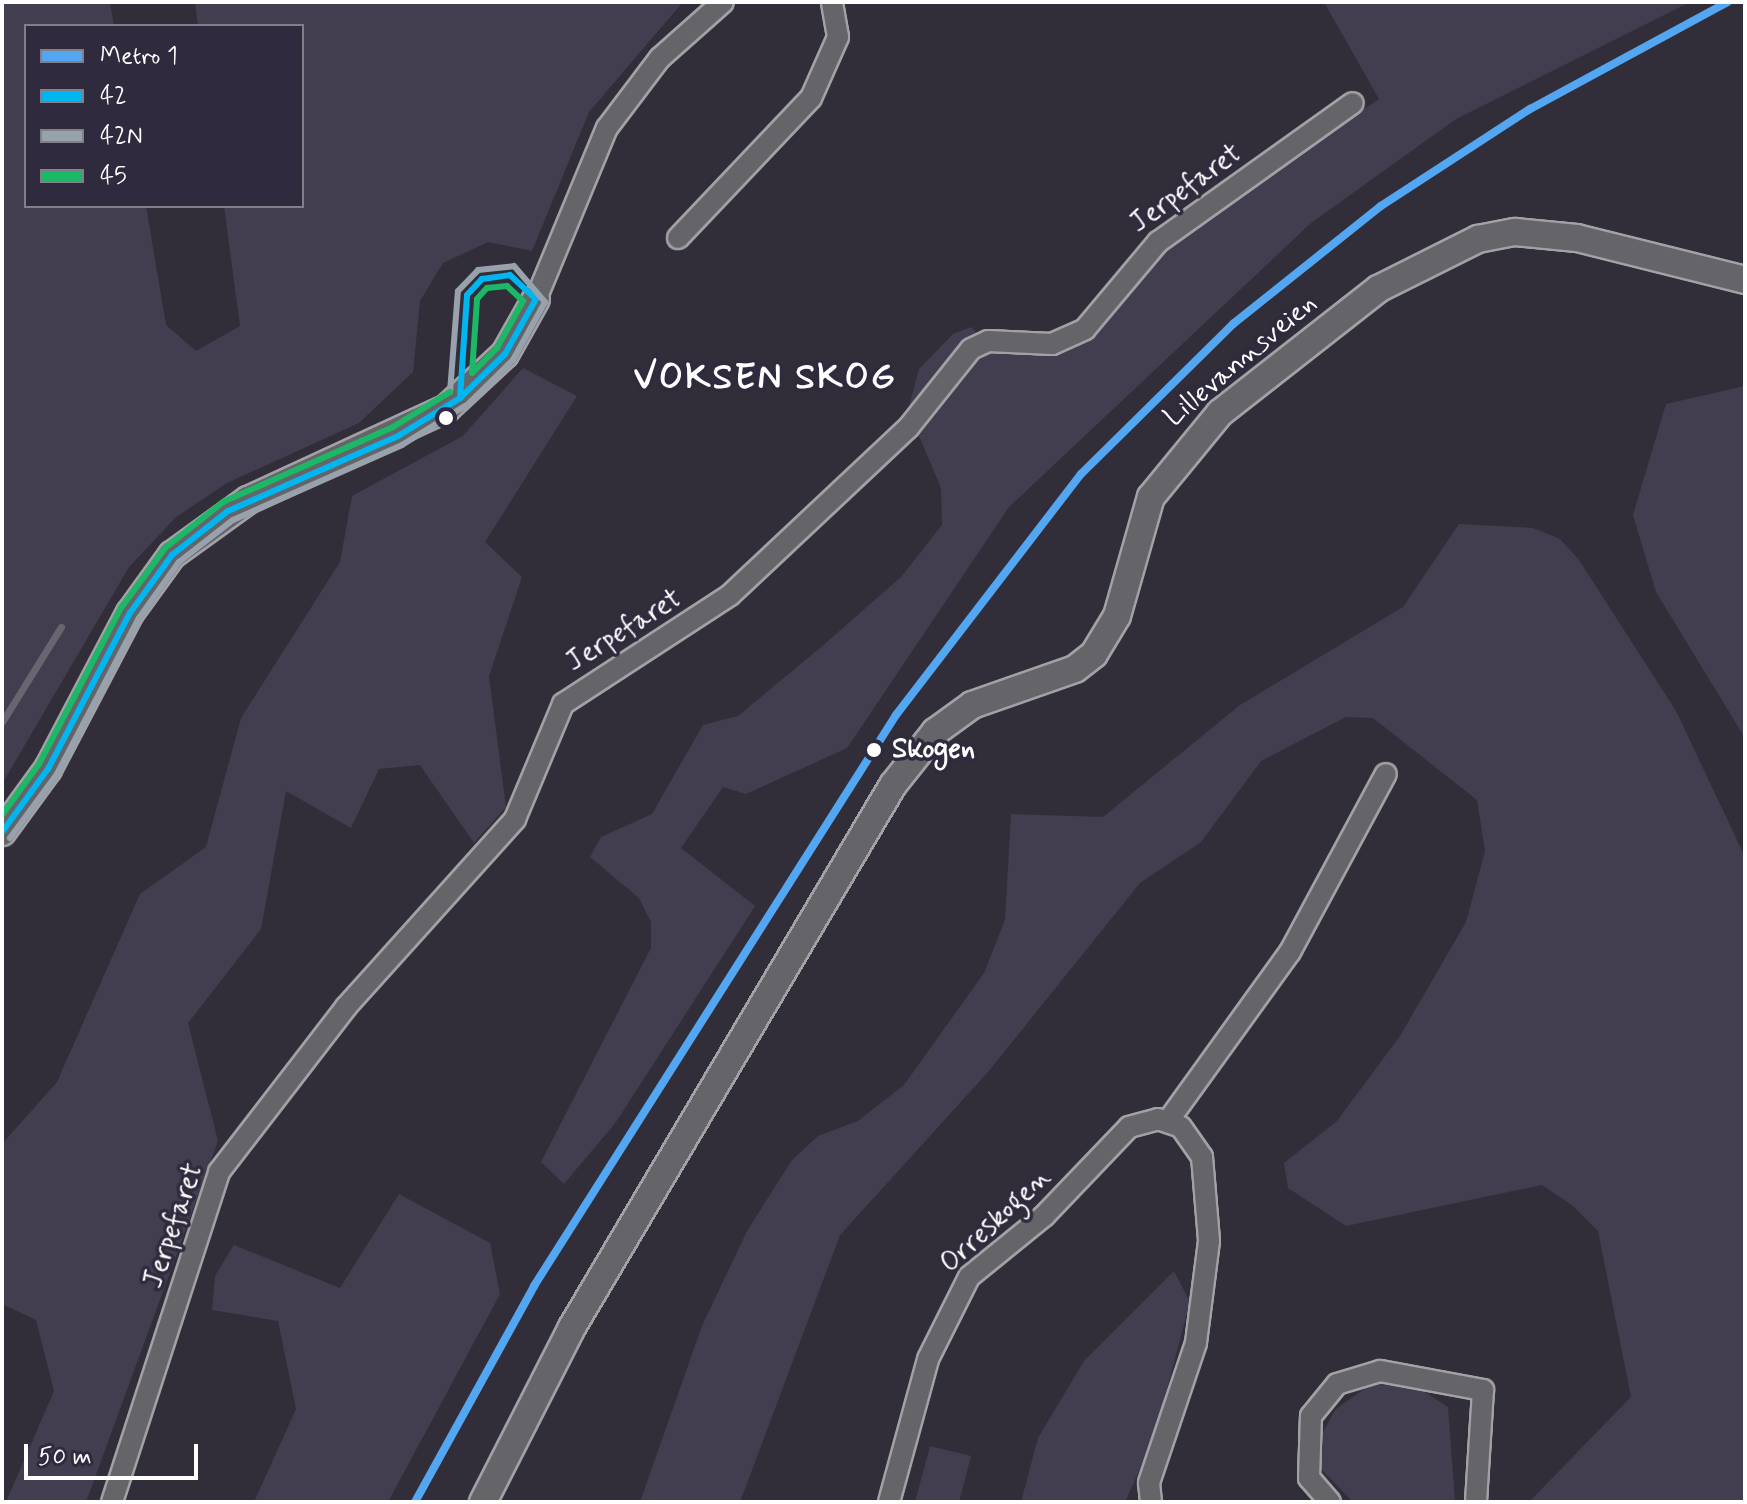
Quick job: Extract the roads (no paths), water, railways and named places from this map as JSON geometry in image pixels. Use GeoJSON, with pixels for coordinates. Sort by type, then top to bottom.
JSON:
{"type":"FeatureCollection","features":[{"type":"Feature","properties":{"kind":"street"},"geometry":{"type":"LineString","coordinates":[[2,832],[48,769],[130,613],[172,555],[238,505],[447,408],[505,354],[536,299],[607,128],[660,58],[723,2]]}},
{"type":"Feature","properties":{"kind":"street"},"geometry":{"type":"LineString","coordinates":[[678,238],[811,98],[838,37],[832,2]]}},
{"type":"Feature","properties":{"kind":"street","name":"Jerpefaret"},"geometry":{"type":"LineString","coordinates":[[112,1502],[219,1172],[346,1007],[515,819],[563,704],[730,595],[908,428],[971,349],[988,341],[1052,344],[1085,329],[1151,247],[1353,103]]}},
{"type":"Feature","properties":{"kind":"street","name":"Lillevannsveien"},"geometry":{"type":"LineString","coordinates":[[483,1502],[571,1329],[893,785],[935,732],[972,705],[1075,669],[1094,654],[1117,616],[1151,497],[1220,413],[1378,289],[1478,239],[1515,232],[1577,238],[1745,280]]}},
{"type":"Feature","properties":{"kind":"street"},"geometry":{"type":"LineString","coordinates":[[1151,1502],[1149,1483],[1196,1343],[1209,1241],[1202,1157],[1193,1138],[1168,1121],[1290,952],[1386,774]]}},
{"type":"Feature","properties":{"kind":"street","name":"Orreskogen"},"geometry":{"type":"LineString","coordinates":[[889,1502],[928,1359],[969,1277],[1044,1216],[1129,1127],[1168,1121]]}},
{"type":"Feature","properties":{"kind":"street"},"geometry":{"type":"LineString","coordinates":[[1330,1502],[1309,1478],[1311,1416],[1337,1384],[1380,1371],[1483,1390],[1476,1502]]}},
{"type":"Feature","properties":{"kind":"waterway"},"geometry":{"type":"LineString","coordinates":[[2,722],[61,627]]}},
{"type":"Feature","properties":{"kind":"metro line","name":"1"},"geometry":{"type":"LineString","coordinates":[[415,1502],[534,1286],[896,715],[1081,474],[1233,324],[1381,206],[1530,109],[1728,2]]}},
{"type":"Feature","properties":{"kind":"place","name":"Skogen"},"geometry":{"type":"Point","coordinates":[874,750]}},
{"type":"Feature","properties":{"kind":"district","name":"VOKSEN SKOG"},"geometry":{"type":"Point","coordinates":[765,379]}}]}
